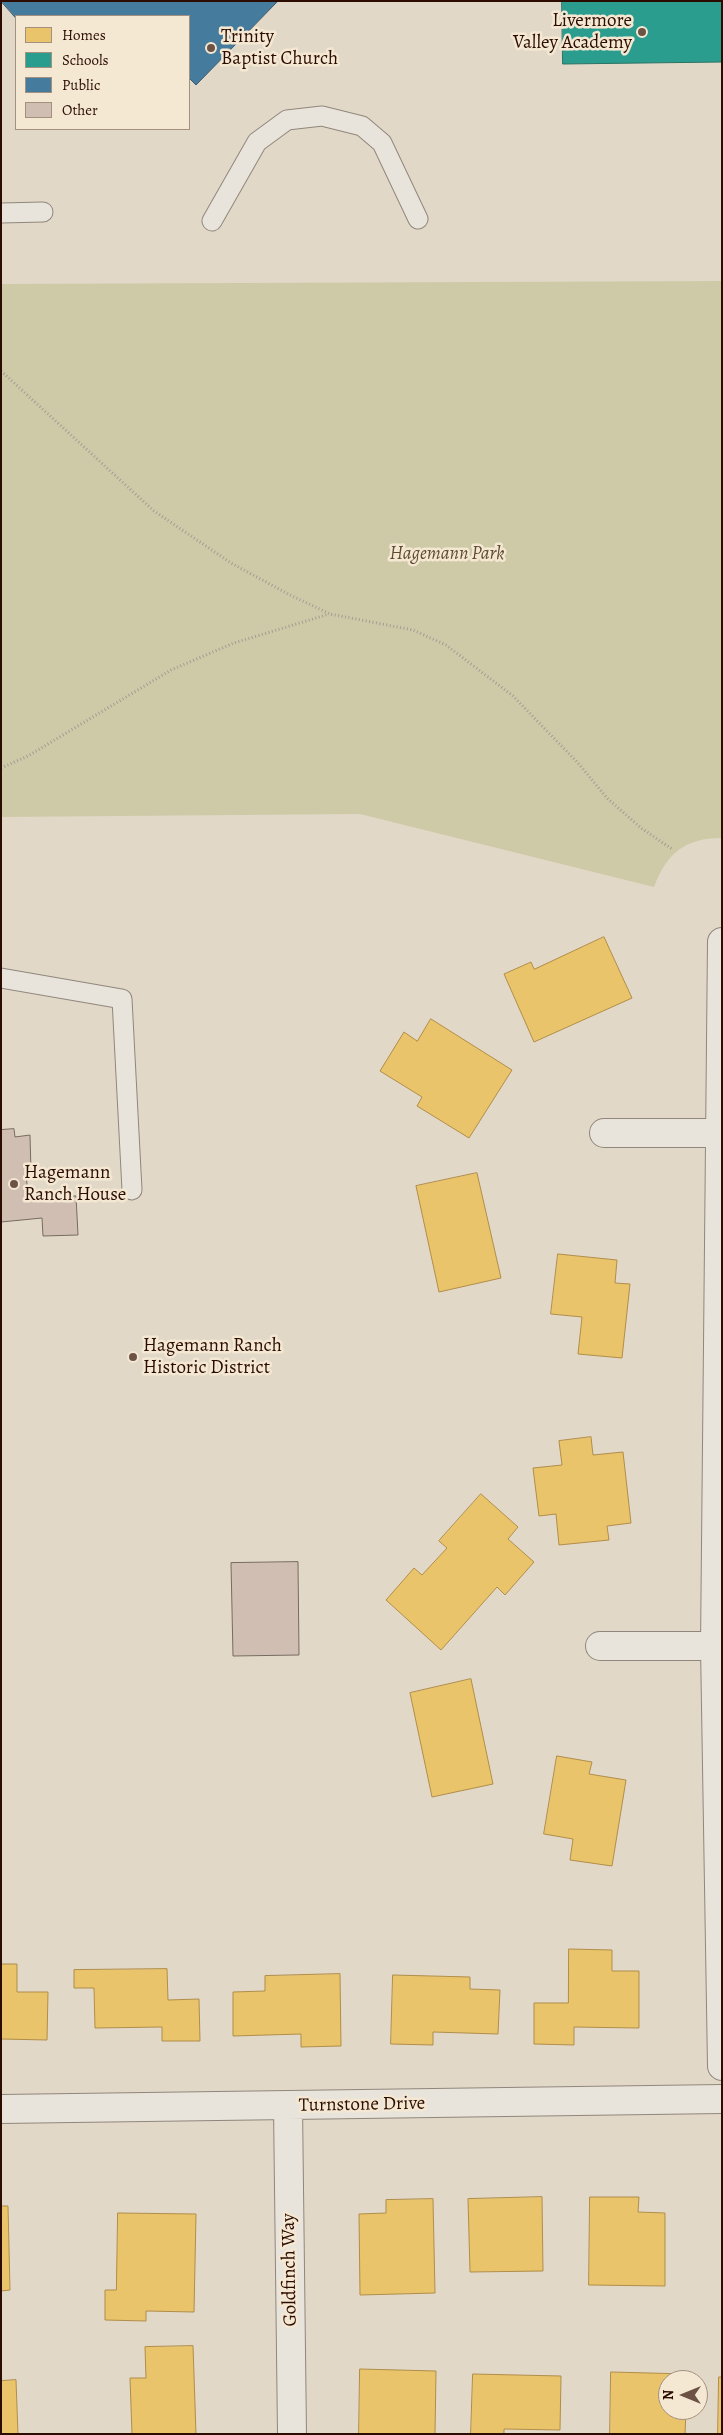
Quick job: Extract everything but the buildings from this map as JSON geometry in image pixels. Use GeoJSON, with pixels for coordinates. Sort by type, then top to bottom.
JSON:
{"type":"FeatureCollection","features":[{"type":"Feature","properties":{"kind":"street"},"geometry":{"type":"LineString","coordinates":[[722,942],[715,1646],[722,2066]]}},
{"type":"Feature","properties":{"kind":"street"},"geometry":{"type":"LineString","coordinates":[[604,1133],[719,1133]]}},
{"type":"Feature","properties":{"kind":"street"},"geometry":{"type":"LineString","coordinates":[[600,1646],[715,1646]]}},
{"type":"Feature","properties":{"kind":"street","name":"Turnstone Drive"},"geometry":{"type":"LineString","coordinates":[[1,2109],[722,2099]]}},
{"type":"Feature","properties":{"kind":"street","name":"Goldfinch Way"},"geometry":{"type":"LineString","coordinates":[[288,2106],[292,2434]]}},
{"type":"Feature","properties":{"kind":"lane"},"geometry":{"type":"LineString","coordinates":[[212,221],[257,142],[287,120],[322,116],[362,126],[382,143],[418,219]]}},
{"type":"Feature","properties":{"kind":"lane"},"geometry":{"type":"LineString","coordinates":[[1,213],[43,212]]}},
{"type":"Feature","properties":{"kind":"lane"},"geometry":{"type":"LineString","coordinates":[[1,978],[122,999],[132,1190]]}},
{"type":"Feature","properties":{"kind":"path"},"geometry":{"type":"LineString","coordinates":[[1,371],[154,511],[195,540],[257,578],[330,614],[413,630],[446,645],[513,696],[578,764],[607,798],[640,828],[672,849]]}},
{"type":"Feature","properties":{"kind":"path"},"geometry":{"type":"LineString","coordinates":[[1,768],[28,756],[171,670],[234,643],[330,614]]}},
{"type":"Feature","properties":{"kind":"green space","name":"Hagemann Park"},"geometry":{"type":"Polygon","coordinates":[[[722,281],[722,838],[698,841],[679,850],[665,865],[654,887],[360,814],[1,817],[1,284],[722,281]]]}},
{"type":"Feature","properties":{"kind":"place","name":"Livermore Valley Academy"},"geometry":{"type":"Point","coordinates":[642,32]}},
{"type":"Feature","properties":{"kind":"place","name":"Trinity Baptist Church"},"geometry":{"type":"Point","coordinates":[211,48]}},
{"type":"Feature","properties":{"kind":"place","name":"Hagemann Ranch House"},"geometry":{"type":"Point","coordinates":[14,1184]}},
{"type":"Feature","properties":{"kind":"place","name":"Hagemann Ranch Historic District"},"geometry":{"type":"Point","coordinates":[133,1357]}}]}
